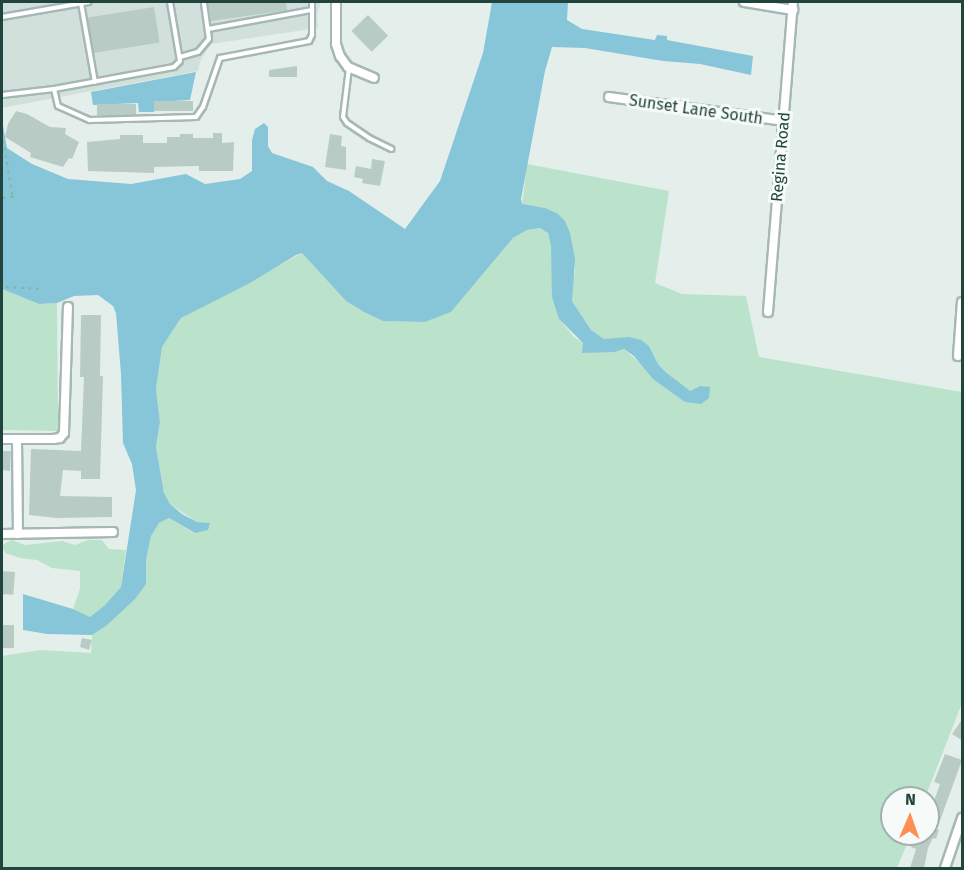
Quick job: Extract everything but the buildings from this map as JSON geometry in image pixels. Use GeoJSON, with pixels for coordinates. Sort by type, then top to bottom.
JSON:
{"type":"FeatureCollection","features":[{"type":"Feature","properties":{"kind":"street"},"geometry":{"type":"LineString","coordinates":[[336,2],[336,44],[340,56],[349,68],[374,78]]}},
{"type":"Feature","properties":{"kind":"street"},"geometry":{"type":"LineString","coordinates":[[744,2],[793,5]]}},
{"type":"Feature","properties":{"kind":"street","name":"Regina Road"},"geometry":{"type":"LineString","coordinates":[[768,312],[793,5]]}},
{"type":"Feature","properties":{"kind":"street","name":"Sunset Lane South"},"geometry":{"type":"LineString","coordinates":[[609,98],[784,121]]}},
{"type":"Feature","properties":{"kind":"street"},"geometry":{"type":"LineString","coordinates":[[958,356],[963,302]]}},
{"type":"Feature","properties":{"kind":"street"},"geometry":{"type":"LineString","coordinates":[[2,439],[53,439],[60,438],[64,433],[69,307]]}},
{"type":"Feature","properties":{"kind":"street"},"geometry":{"type":"LineString","coordinates":[[17,439],[18,534]]}},
{"type":"Feature","properties":{"kind":"street"},"geometry":{"type":"LineString","coordinates":[[2,534],[113,532]]}},
{"type":"Feature","properties":{"kind":"street"},"geometry":{"type":"LineString","coordinates":[[945,868],[961,829],[963,818]]}},
{"type":"Feature","properties":{"kind":"lane"},"geometry":{"type":"LineString","coordinates":[[2,17],[89,2]]}},
{"type":"Feature","properties":{"kind":"lane"},"geometry":{"type":"LineString","coordinates":[[2,95],[54,89],[174,67],[180,61],[180,57],[170,2]]}},
{"type":"Feature","properties":{"kind":"lane"},"geometry":{"type":"LineString","coordinates":[[180,57],[198,52],[209,39],[204,2]]}},
{"type":"Feature","properties":{"kind":"lane"},"geometry":{"type":"LineString","coordinates":[[54,89],[58,106],[90,120],[196,117],[203,107],[220,58],[309,41],[312,35],[312,2]]}},
{"type":"Feature","properties":{"kind":"lane"},"geometry":{"type":"LineString","coordinates":[[81,3],[95,82]]}},
{"type":"Feature","properties":{"kind":"lane"},"geometry":{"type":"LineString","coordinates":[[208,28],[312,10]]}},
{"type":"Feature","properties":{"kind":"lane"},"geometry":{"type":"LineString","coordinates":[[349,68],[343,117],[347,123],[369,138],[392,149]]}},
{"type":"Feature","properties":{"kind":"path"},"geometry":{"type":"LineString","coordinates":[[2,133],[13,197],[2,199]]}},
{"type":"Feature","properties":{"kind":"path"},"geometry":{"type":"LineString","coordinates":[[6,287],[39,289]]}},
{"type":"Feature","properties":{"kind":"shaded area"},"geometry":{"type":"Polygon","coordinates":[[[2,2],[321,2],[317,14],[318,28],[211,44],[201,59],[198,71],[2,108],[2,2]]]}},
{"type":"Feature","properties":{"kind":"green space"},"geometry":{"type":"Polygon","coordinates":[[[527,164],[669,191],[655,283],[682,294],[746,296],[759,357],[962,392],[962,703],[930,786],[880,786],[880,846],[906,846],[897,868],[2,868],[2,656],[40,650],[91,653],[92,635],[106,626],[146,584],[146,560],[151,536],[159,523],[169,518],[194,533],[209,523],[197,522],[170,504],[164,493],[156,447],[160,422],[156,389],[162,347],[181,318],[302,253],[346,301],[364,312],[384,321],[425,322],[451,312],[513,238],[527,230],[540,228],[548,233],[551,246],[559,319],[574,337],[583,343],[615,352],[624,349],[685,402],[700,386],[690,391],[683,387],[658,364],[649,346],[604,339],[591,330],[572,301],[571,283],[575,272],[572,247],[545,208],[522,205],[527,164]]]}},
{"type":"Feature","properties":{"kind":"green space"},"geometry":{"type":"Polygon","coordinates":[[[2,289],[39,304],[57,303],[58,431],[2,430],[2,289]]]}},
{"type":"Feature","properties":{"kind":"green space"},"geometry":{"type":"Polygon","coordinates":[[[12,540],[25,545],[62,541],[75,545],[88,540],[102,540],[109,549],[126,550],[121,587],[105,605],[90,617],[73,609],[80,589],[80,571],[52,568],[37,560],[5,553],[2,545],[12,540]]]}},
{"type":"Feature","properties":{"kind":"water"},"geometry":{"type":"Polygon","coordinates":[[[492,2],[568,2],[567,20],[582,29],[655,40],[657,35],[667,36],[667,40],[753,56],[751,75],[700,64],[663,61],[585,48],[552,47],[545,71],[521,199],[522,204],[545,208],[558,214],[565,221],[575,259],[572,301],[591,330],[604,339],[629,337],[641,340],[649,346],[658,364],[690,391],[700,386],[710,387],[709,398],[701,404],[685,402],[653,379],[634,356],[624,349],[615,352],[582,353],[583,343],[559,319],[552,297],[551,246],[548,233],[540,228],[527,230],[513,238],[451,312],[425,322],[383,321],[364,312],[346,301],[302,253],[296,255],[248,284],[181,318],[162,347],[156,389],[160,422],[156,447],[164,493],[170,504],[182,514],[197,522],[210,523],[208,530],[195,533],[169,518],[159,523],[151,536],[146,560],[146,584],[135,599],[106,626],[92,635],[47,634],[23,630],[23,594],[73,609],[90,617],[105,605],[121,587],[136,490],[132,464],[123,443],[121,374],[116,313],[113,306],[98,295],[74,296],[57,303],[39,304],[2,289],[2,120],[7,148],[32,164],[68,179],[131,184],[186,174],[205,184],[240,179],[252,171],[252,140],[255,129],[264,123],[268,127],[268,146],[272,153],[313,167],[327,181],[349,191],[405,229],[440,181],[483,53],[492,2]]]}},
{"type":"Feature","properties":{"kind":"water"},"geometry":{"type":"Polygon","coordinates":[[[196,72],[190,100],[154,102],[154,112],[139,112],[138,103],[93,105],[91,92],[196,72]]]}}]}
